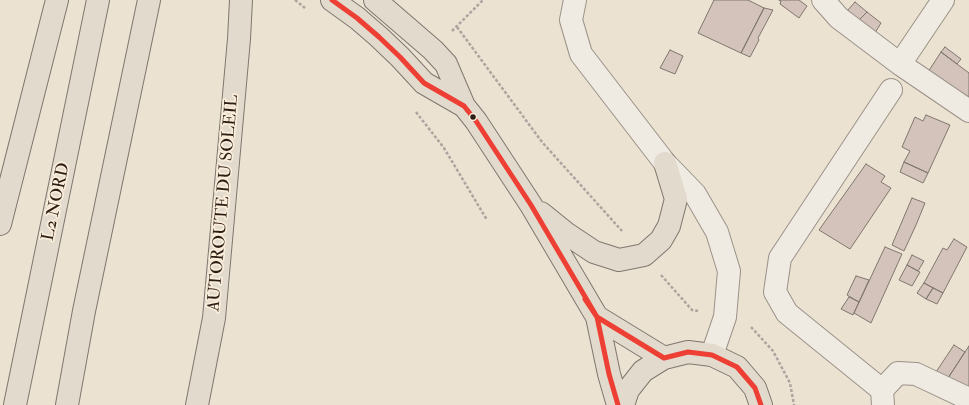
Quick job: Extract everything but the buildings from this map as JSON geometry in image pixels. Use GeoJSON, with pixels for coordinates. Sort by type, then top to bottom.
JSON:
{"type":"FeatureCollection","features":[{"type":"Feature","properties":{"kind":"main road"},"geometry":{"type":"LineString","coordinates":[[0,224],[57,0]]}},
{"type":"Feature","properties":{"kind":"main road","name":"L2 NORD"},"geometry":{"type":"LineString","coordinates":[[15,405],[98,0]]}},
{"type":"Feature","properties":{"kind":"main road"},"geometry":{"type":"LineString","coordinates":[[67,405],[84,311],[149,0]]}},
{"type":"Feature","properties":{"kind":"main road","name":"AUTOROUTE DU SOLEIL"},"geometry":{"type":"LineString","coordinates":[[197,405],[214,318],[239,39],[241,0]]}},
{"type":"Feature","properties":{"kind":"main road"},"geometry":{"type":"LineString","coordinates":[[332,0],[357,18],[379,37],[424,83],[464,106]]}},
{"type":"Feature","properties":{"kind":"main road"},"geometry":{"type":"LineString","coordinates":[[375,0],[433,50],[446,64],[464,106],[531,205],[596,318],[618,405]]}},
{"type":"Feature","properties":{"kind":"main road"},"geometry":{"type":"LineString","coordinates":[[531,205],[567,234],[594,252],[619,260],[644,255],[661,240],[669,226],[676,199],[665,163]]}},
{"type":"Feature","properties":{"kind":"main road"},"geometry":{"type":"LineString","coordinates":[[596,318],[664,358]]}},
{"type":"Feature","properties":{"kind":"main road"},"geometry":{"type":"LineString","coordinates":[[623,405],[628,390],[643,371],[664,358],[688,352],[712,355],[737,367],[755,388],[761,405]]}},
{"type":"Feature","properties":{"kind":"street"},"geometry":{"type":"LineString","coordinates":[[575,0],[571,20],[581,54],[665,163],[695,194],[717,232],[729,271],[725,317],[712,355]]}},
{"type":"Feature","properties":{"kind":"street"},"geometry":{"type":"LineString","coordinates":[[823,0],[839,18],[900,64],[969,111]]}},
{"type":"Feature","properties":{"kind":"street"},"geometry":{"type":"LineString","coordinates":[[900,64],[943,0]]}},
{"type":"Feature","properties":{"kind":"street"},"geometry":{"type":"LineString","coordinates":[[891,90],[780,258],[775,292],[787,313],[883,398],[898,373],[916,374],[969,399]]}},
{"type":"Feature","properties":{"kind":"path"},"geometry":{"type":"LineString","coordinates":[[483,0],[457,27],[542,142],[625,235]]}},
{"type":"Feature","properties":{"kind":"path"},"geometry":{"type":"LineString","coordinates":[[415,111],[444,148],[487,220]]}},
{"type":"Feature","properties":{"kind":"path"},"geometry":{"type":"LineString","coordinates":[[658,271],[692,310]]}},
{"type":"Feature","properties":{"kind":"path"},"geometry":{"type":"LineString","coordinates":[[751,327],[773,351],[790,383],[794,405]]}},
{"type":"Feature","properties":{"kind":"transit line"},"geometry":{"type":"LineString","coordinates":[[332,0],[357,18],[379,37],[424,83],[464,106],[476,121],[531,205],[597,317],[664,358],[688,352],[712,355],[737,367],[755,388],[761,405]]}},
{"type":"Feature","properties":{"kind":"transit line"},"geometry":{"type":"LineString","coordinates":[[585,299],[597,317],[609,374],[618,405]]}}]}
